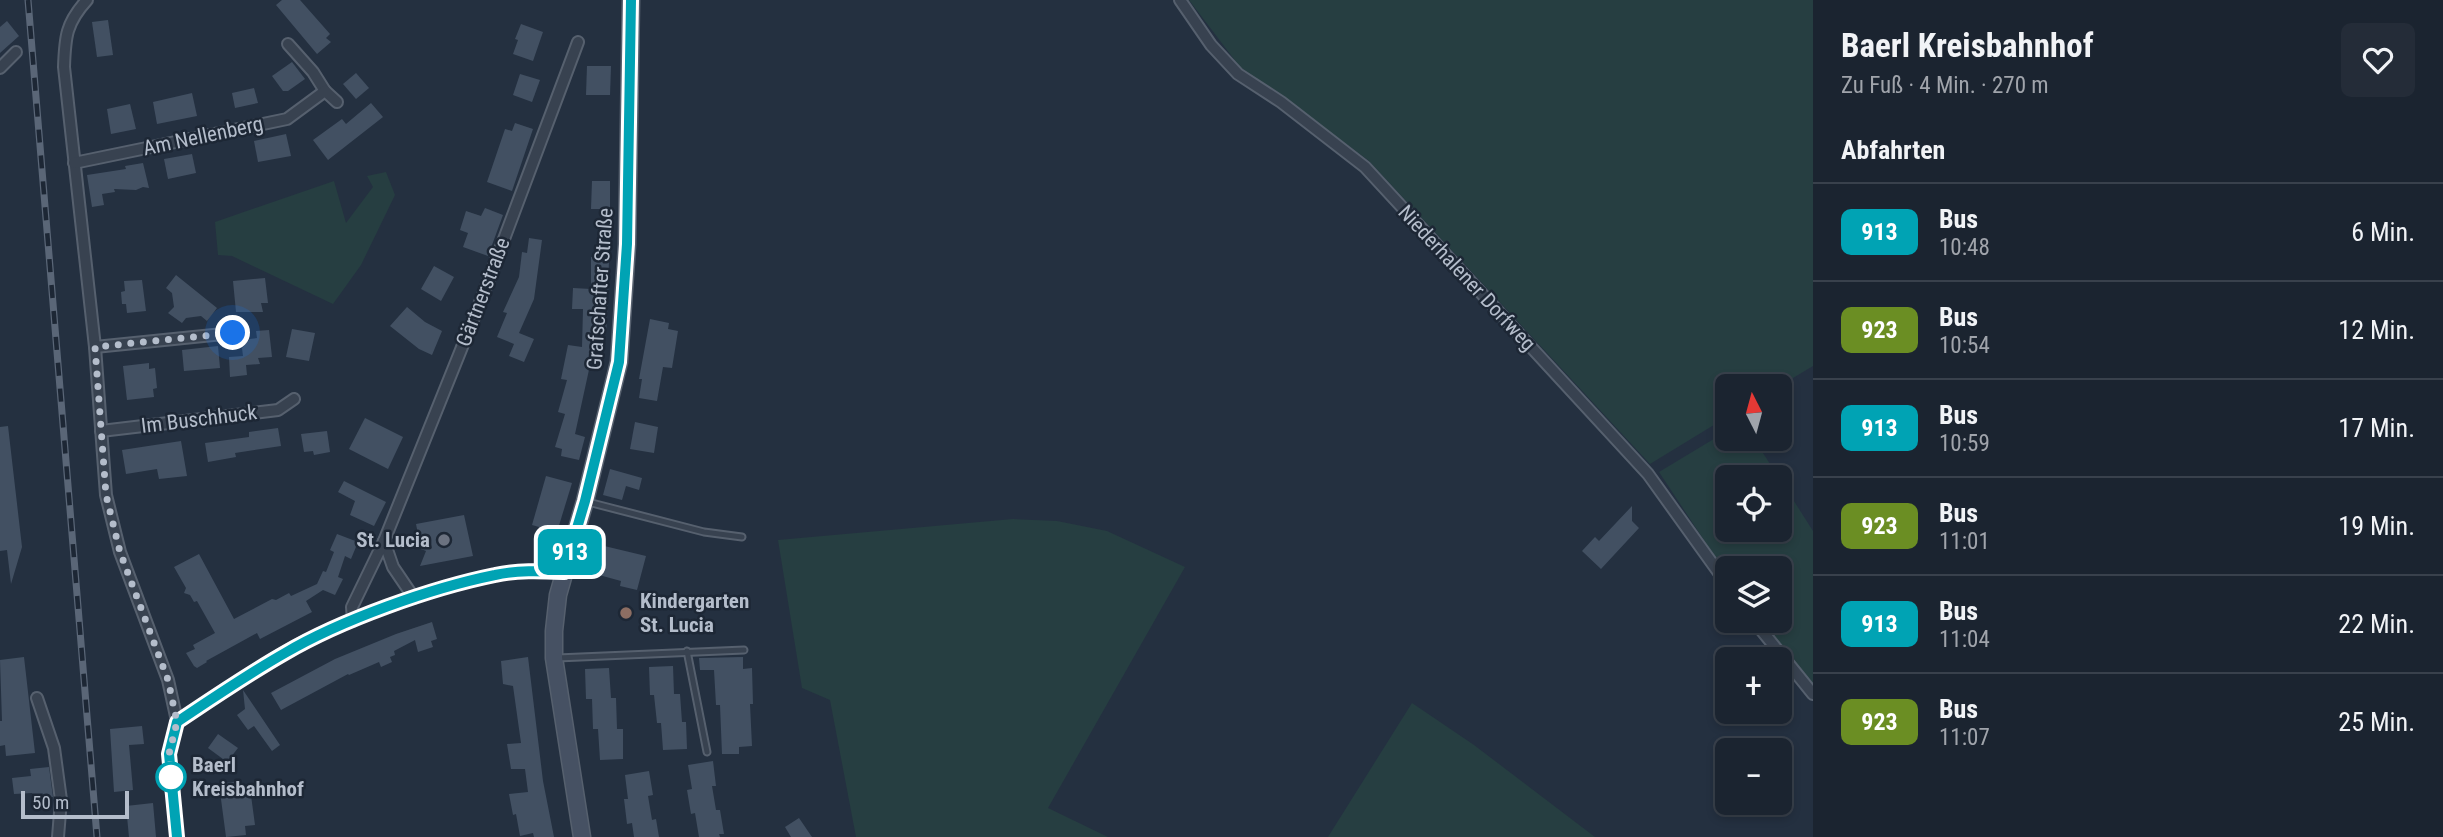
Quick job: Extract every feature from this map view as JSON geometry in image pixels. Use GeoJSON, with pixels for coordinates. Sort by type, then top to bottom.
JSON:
{"type":"FeatureCollection","features":[{"type":"Feature","properties":{"kind":"main road","name":"Grafschafter Straße"},"geometry":{"type":"LineString","coordinates":[[582,837],[554,658],[555,620],[564,572],[585,501],[619,362],[627,244],[631,0]]}},
{"type":"Feature","properties":{"kind":"street"},"geometry":{"type":"LineString","coordinates":[[87,0],[68,27],[64,67],[95,347],[106,495],[120,552],[168,680],[177,722],[169,754],[177,837]]}},
{"type":"Feature","properties":{"kind":"street","name":"Niederhalener Dorfweg"},"geometry":{"type":"LineString","coordinates":[[1180,0],[1211,44],[1238,74],[1281,102],[1365,167],[1648,474],[1715,567]]}},
{"type":"Feature","properties":{"kind":"street","name":"Gärtnerstraße"},"geometry":{"type":"LineString","coordinates":[[353,621],[352,607],[384,541],[483,295],[578,42]]}},
{"type":"Feature","properties":{"kind":"street"},"geometry":{"type":"LineString","coordinates":[[288,44],[337,102]]}},
{"type":"Feature","properties":{"kind":"street"},"geometry":{"type":"LineString","coordinates":[[0,68],[16,52]]}},
{"type":"Feature","properties":{"kind":"street","name":"Am Nellenberg"},"geometry":{"type":"LineString","coordinates":[[74,163],[287,119],[325,91]]}},
{"type":"Feature","properties":{"kind":"street"},"geometry":{"type":"LineString","coordinates":[[95,347],[233,333]]}},
{"type":"Feature","properties":{"kind":"street","name":"Im Buschhuck"},"geometry":{"type":"LineString","coordinates":[[102,431],[278,410],[294,399]]}},
{"type":"Feature","properties":{"kind":"street"},"geometry":{"type":"LineString","coordinates":[[384,541],[393,566],[414,598]]}},
{"type":"Feature","properties":{"kind":"street"},"geometry":{"type":"LineString","coordinates":[[177,722],[288,651],[353,621],[414,598],[496,575],[530,571],[564,572]]}},
{"type":"Feature","properties":{"kind":"street"},"geometry":{"type":"LineString","coordinates":[[1764,633],[1813,694]]}},
{"type":"Feature","properties":{"kind":"street"},"geometry":{"type":"LineString","coordinates":[[37,698],[54,748],[61,800],[58,837]]}},
{"type":"Feature","properties":{"kind":"lane"},"geometry":{"type":"LineString","coordinates":[[585,501],[704,532],[742,537]]}},
{"type":"Feature","properties":{"kind":"lane"},"geometry":{"type":"LineString","coordinates":[[554,658],[744,650]]}},
{"type":"Feature","properties":{"kind":"lane"},"geometry":{"type":"LineString","coordinates":[[687,651],[708,752]]}},
{"type":"Feature","properties":{"kind":"green space"},"geometry":{"type":"Polygon","coordinates":[[[1189,0],[1813,0],[1813,366],[1792,379],[1792,374],[1715,374],[1715,424],[1650,464],[1368,160],[1240,67],[1189,0]]]}},
{"type":"Feature","properties":{"kind":"green space"},"geometry":{"type":"Polygon","coordinates":[[[386,172],[395,195],[361,265],[333,304],[232,256],[218,255],[215,222],[334,181],[346,223],[373,187],[367,176],[386,172]]]}},
{"type":"Feature","properties":{"kind":"green space"},"geometry":{"type":"Polygon","coordinates":[[[1715,438],[1715,452],[1762,452],[1771,465],[1715,465],[1715,542],[1792,542],[1792,498],[1813,531],[1813,686],[1792,661],[1792,647],[1781,647],[1769,633],[1792,633],[1792,556],[1715,557],[1659,472],[1715,438]]]}},
{"type":"Feature","properties":{"kind":"green space"},"geometry":{"type":"Polygon","coordinates":[[[1013,519],[1057,521],[1107,531],[1185,567],[1048,808],[1108,837],[856,837],[830,700],[802,688],[778,540],[1013,519]]]}},
{"type":"Feature","properties":{"kind":"green space"},"geometry":{"type":"Polygon","coordinates":[[[1412,703],[1474,745],[1595,837],[1328,837],[1412,703]]]}},
{"type":"Feature","properties":{"kind":"building"},"geometry":{"type":"Polygon","coordinates":[[[282,0],[300,0],[330,34],[326,38],[331,42],[317,54],[276,5],[282,0]]]}},
{"type":"Feature","properties":{"kind":"building"},"geometry":{"type":"Polygon","coordinates":[[[108,20],[113,55],[97,57],[92,22],[108,20]]]}},
{"type":"Feature","properties":{"kind":"building"},"geometry":{"type":"Polygon","coordinates":[[[7,21],[19,36],[0,53],[0,27],[7,21]]]}},
{"type":"Feature","properties":{"kind":"building"},"geometry":{"type":"Polygon","coordinates":[[[521,24],[543,32],[533,61],[513,54],[521,24]]]}},
{"type":"Feature","properties":{"kind":"building"},"geometry":{"type":"Polygon","coordinates":[[[292,62],[305,79],[288,91],[283,91],[272,76],[292,62]]]}},
{"type":"Feature","properties":{"kind":"building"},"geometry":{"type":"Polygon","coordinates":[[[587,66],[611,66],[610,95],[586,95],[587,66]]]}},
{"type":"Feature","properties":{"kind":"building"},"geometry":{"type":"Polygon","coordinates":[[[356,73],[369,88],[356,99],[343,84],[356,73]]]}},
{"type":"Feature","properties":{"kind":"building"},"geometry":{"type":"Polygon","coordinates":[[[520,74],[540,80],[532,102],[513,95],[520,74]]]}},
{"type":"Feature","properties":{"kind":"building"},"geometry":{"type":"Polygon","coordinates":[[[254,88],[258,103],[235,108],[232,93],[254,88]]]}},
{"type":"Feature","properties":{"kind":"building"},"geometry":{"type":"Polygon","coordinates":[[[192,93],[197,116],[157,124],[153,102],[192,93]]]}},
{"type":"Feature","properties":{"kind":"building"},"geometry":{"type":"Polygon","coordinates":[[[371,103],[383,117],[328,160],[313,140],[342,119],[346,124],[371,103]]]}},
{"type":"Feature","properties":{"kind":"building"},"geometry":{"type":"Polygon","coordinates":[[[130,104],[136,129],[111,134],[107,109],[130,104]]]}},
{"type":"Feature","properties":{"kind":"building"},"geometry":{"type":"Polygon","coordinates":[[[515,123],[533,129],[512,191],[487,182],[505,129],[512,131],[515,123]]]}},
{"type":"Feature","properties":{"kind":"building"},"geometry":{"type":"Polygon","coordinates":[[[286,134],[291,156],[258,162],[254,141],[286,134]]]}},
{"type":"Feature","properties":{"kind":"building"},"geometry":{"type":"Polygon","coordinates":[[[192,154],[196,173],[168,179],[164,159],[192,154]]]}},
{"type":"Feature","properties":{"kind":"building"},"geometry":{"type":"Polygon","coordinates":[[[143,163],[149,188],[114,189],[115,192],[102,194],[104,205],[92,207],[87,175],[126,169],[125,166],[143,163]]]}},
{"type":"Feature","properties":{"kind":"building"},"geometry":{"type":"Polygon","coordinates":[[[592,181],[610,181],[610,209],[591,209],[592,181]]]}},
{"type":"Feature","properties":{"kind":"building"},"geometry":{"type":"Polygon","coordinates":[[[485,208],[503,215],[488,256],[463,247],[468,233],[460,230],[466,211],[481,216],[485,208]]]}},
{"type":"Feature","properties":{"kind":"building"},"geometry":{"type":"Polygon","coordinates":[[[529,238],[542,240],[534,299],[519,333],[534,339],[524,362],[509,356],[514,344],[497,337],[507,313],[503,312],[519,277],[522,252],[527,253],[529,238]]]}},
{"type":"Feature","properties":{"kind":"building"},"geometry":{"type":"Polygon","coordinates":[[[591,257],[609,257],[608,303],[606,334],[597,333],[575,434],[585,437],[579,460],[561,456],[562,449],[555,447],[565,414],[558,412],[567,380],[561,379],[568,345],[582,347],[583,309],[572,309],[573,288],[591,289],[591,257]]]}},
{"type":"Feature","properties":{"kind":"building"},"geometry":{"type":"Polygon","coordinates":[[[434,266],[454,277],[441,301],[421,289],[434,266]]]}},
{"type":"Feature","properties":{"kind":"building"},"geometry":{"type":"Polygon","coordinates":[[[176,275],[217,308],[207,321],[201,316],[186,318],[182,323],[168,313],[174,307],[172,293],[166,288],[176,275]]]}},
{"type":"Feature","properties":{"kind":"building"},"geometry":{"type":"Polygon","coordinates":[[[265,278],[268,303],[261,303],[263,312],[236,312],[233,281],[265,278]]]}},
{"type":"Feature","properties":{"kind":"building"},"geometry":{"type":"Polygon","coordinates":[[[142,280],[146,311],[127,313],[126,304],[122,304],[124,281],[142,280]]]}},
{"type":"Feature","properties":{"kind":"building"},"geometry":{"type":"Polygon","coordinates":[[[407,307],[425,322],[442,331],[432,355],[419,349],[390,326],[407,307]]]}},
{"type":"Feature","properties":{"kind":"building"},"geometry":{"type":"Polygon","coordinates":[[[650,319],[669,323],[668,329],[678,331],[672,368],[663,367],[657,401],[639,398],[642,379],[639,379],[650,319]]]}},
{"type":"Feature","properties":{"kind":"building"},"geometry":{"type":"Polygon","coordinates":[[[292,329],[315,333],[309,361],[286,357],[292,329]]]}},
{"type":"Feature","properties":{"kind":"building"},"geometry":{"type":"Polygon","coordinates":[[[269,330],[272,357],[258,358],[260,364],[246,365],[247,375],[230,377],[229,357],[243,356],[242,348],[250,339],[257,338],[256,331],[269,330]]]}},
{"type":"Feature","properties":{"kind":"building"},"geometry":{"type":"Polygon","coordinates":[[[218,346],[220,368],[184,371],[182,350],[218,346]]]}},
{"type":"Feature","properties":{"kind":"building"},"geometry":{"type":"Polygon","coordinates":[[[149,363],[149,369],[155,368],[157,388],[153,389],[154,397],[127,400],[123,366],[149,363]]]}},
{"type":"Feature","properties":{"kind":"building"},"geometry":{"type":"Polygon","coordinates":[[[365,418],[403,437],[388,469],[349,449],[365,418]]]}},
{"type":"Feature","properties":{"kind":"building"},"geometry":{"type":"Polygon","coordinates":[[[635,422],[658,427],[654,453],[630,449],[635,422]]]}},
{"type":"Feature","properties":{"kind":"building"},"geometry":{"type":"Polygon","coordinates":[[[8,426],[22,547],[11,584],[7,550],[0,551],[0,427],[8,426]]]}},
{"type":"Feature","properties":{"kind":"building"},"geometry":{"type":"Polygon","coordinates":[[[278,428],[281,446],[235,453],[236,457],[208,462],[205,443],[249,437],[249,432],[278,428]]]}},
{"type":"Feature","properties":{"kind":"building"},"geometry":{"type":"Polygon","coordinates":[[[327,431],[330,452],[314,455],[313,451],[304,452],[301,434],[327,431]]]}},
{"type":"Feature","properties":{"kind":"building"},"geometry":{"type":"Polygon","coordinates":[[[181,441],[187,476],[159,479],[157,469],[126,474],[122,450],[181,441]]]}},
{"type":"Feature","properties":{"kind":"building"},"geometry":{"type":"Polygon","coordinates":[[[610,469],[642,478],[639,490],[626,486],[622,500],[603,495],[610,469]]]}},
{"type":"Feature","properties":{"kind":"building"},"geometry":{"type":"Polygon","coordinates":[[[546,476],[572,483],[557,532],[532,525],[546,476]]]}},
{"type":"Feature","properties":{"kind":"building"},"geometry":{"type":"Polygon","coordinates":[[[344,481],[386,502],[374,526],[350,515],[355,501],[338,492],[344,481]]]}},
{"type":"Feature","properties":{"kind":"building"},"geometry":{"type":"Polygon","coordinates":[[[1632,506],[1632,521],[1639,528],[1601,569],[1582,551],[1595,537],[1599,541],[1632,506]]]}},
{"type":"Feature","properties":{"kind":"building","name":"St. Lucia"},"geometry":{"type":"Polygon","coordinates":[[[464,515],[473,556],[420,566],[426,551],[421,549],[416,524],[464,515]]]}},
{"type":"Feature","properties":{"kind":"building"},"geometry":{"type":"Polygon","coordinates":[[[337,534],[358,542],[351,559],[345,556],[338,577],[343,579],[335,595],[323,590],[306,601],[312,612],[260,639],[257,633],[197,668],[194,666],[186,653],[195,649],[193,645],[215,633],[197,601],[194,602],[190,595],[184,593],[186,588],[174,567],[199,554],[234,619],[272,599],[276,600],[289,593],[291,596],[317,584],[323,571],[326,572],[334,552],[330,550],[337,534]]]}},
{"type":"Feature","properties":{"kind":"building"},"geometry":{"type":"Polygon","coordinates":[[[596,544],[646,556],[637,590],[620,586],[621,581],[588,572],[596,544]]]}},
{"type":"Feature","properties":{"kind":"building"},"geometry":{"type":"Polygon","coordinates":[[[432,622],[437,639],[431,641],[433,647],[418,652],[415,640],[394,651],[395,655],[390,657],[392,662],[381,667],[379,662],[348,674],[281,710],[271,693],[335,659],[432,622]]]}},
{"type":"Feature","properties":{"kind":"building"},"geometry":{"type":"Polygon","coordinates":[[[24,657],[35,753],[6,756],[5,745],[0,746],[0,660],[24,657]]]}},
{"type":"Feature","properties":{"kind":"building"},"geometry":{"type":"Polygon","coordinates":[[[528,657],[543,781],[554,837],[534,837],[533,833],[520,836],[509,794],[528,792],[525,769],[511,769],[507,744],[521,743],[513,686],[503,684],[501,661],[528,657]]]}},
{"type":"Feature","properties":{"kind":"building"},"geometry":{"type":"Polygon","coordinates":[[[743,657],[743,669],[752,668],[752,746],[739,747],[739,754],[722,754],[720,705],[716,705],[714,670],[700,670],[699,658],[743,657]]]}},
{"type":"Feature","properties":{"kind":"building"},"geometry":{"type":"Polygon","coordinates":[[[673,666],[674,694],[680,694],[682,722],[686,722],[687,749],[663,750],[661,723],[657,723],[654,695],[650,695],[649,667],[673,666]]]}},
{"type":"Feature","properties":{"kind":"building"},"geometry":{"type":"Polygon","coordinates":[[[609,668],[611,698],[616,698],[617,729],[623,729],[623,759],[600,760],[598,729],[593,729],[592,699],[586,699],[585,669],[609,668]]]}},
{"type":"Feature","properties":{"kind":"building"},"geometry":{"type":"Polygon","coordinates":[[[243,690],[280,745],[272,751],[254,726],[248,730],[237,715],[245,709],[243,690]]]}},
{"type":"Feature","properties":{"kind":"building"},"geometry":{"type":"Polygon","coordinates":[[[142,726],[144,744],[129,745],[133,790],[114,792],[110,729],[142,726]]]}},
{"type":"Feature","properties":{"kind":"building"},"geometry":{"type":"Polygon","coordinates":[[[218,734],[238,748],[227,762],[208,748],[218,734]]]}},
{"type":"Feature","properties":{"kind":"building"},"geometry":{"type":"Polygon","coordinates":[[[713,761],[716,786],[712,786],[724,834],[719,834],[720,837],[699,837],[687,790],[692,789],[688,765],[713,761]]]}},
{"type":"Feature","properties":{"kind":"building"},"geometry":{"type":"Polygon","coordinates":[[[49,767],[53,797],[33,800],[32,793],[14,794],[12,778],[31,776],[30,769],[49,767]]]}},
{"type":"Feature","properties":{"kind":"building"},"geometry":{"type":"Polygon","coordinates":[[[649,771],[653,795],[648,796],[652,820],[656,819],[659,837],[634,837],[632,823],[627,824],[625,775],[649,771]]]}},
{"type":"Feature","properties":{"kind":"building"},"geometry":{"type":"Polygon","coordinates":[[[239,781],[241,789],[250,788],[255,825],[245,826],[246,835],[226,837],[219,784],[239,781]]]}},
{"type":"Feature","properties":{"kind":"building"},"geometry":{"type":"Polygon","coordinates":[[[153,803],[156,837],[129,837],[126,806],[153,803]]]}},
{"type":"Feature","properties":{"kind":"building"},"geometry":{"type":"Polygon","coordinates":[[[799,818],[812,837],[791,837],[785,827],[799,818]]]}},
{"type":"Feature","properties":{"kind":"railway"},"geometry":{"type":"LineString","coordinates":[[28,0],[97,837]]}},
{"type":"Feature","properties":{"kind":"bus line","name":"913"},"geometry":{"type":"LineString","coordinates":[[177,837],[169,754],[177,722],[288,651],[353,621],[414,598],[496,575],[530,571],[564,572],[585,501],[619,362],[627,244],[631,0]]}},
{"type":"Feature","properties":{"kind":"place","name":"St. Lucia"},"geometry":{"type":"Point","coordinates":[444,540]}},
{"type":"Feature","properties":{"kind":"place","name":"Kindergarten St. Lucia"},"geometry":{"type":"Point","coordinates":[626,613]}},
{"type":"Feature","properties":{"kind":"place","name":"Baerl Kreisbahnhof"},"geometry":{"type":"Point","coordinates":[171,777]}},
{"type":"Feature","properties":{"kind":"route"},"geometry":{"type":"LineString","coordinates":[[171,777],[169,754],[177,722],[168,680],[120,552],[106,495],[95,347],[233,333]]}}]}
